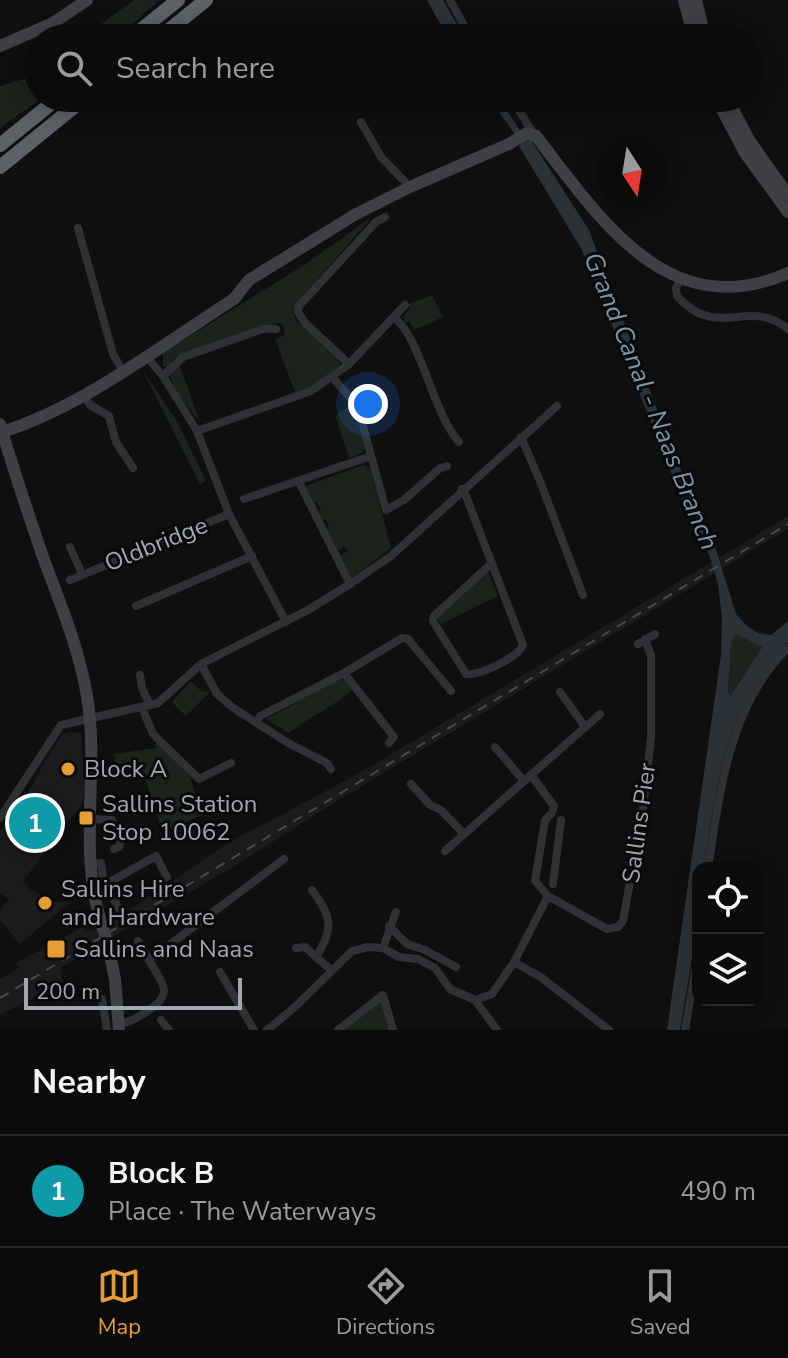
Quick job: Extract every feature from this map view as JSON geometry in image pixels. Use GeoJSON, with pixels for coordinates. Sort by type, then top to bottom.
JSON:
{"type":"FeatureCollection","features":[{"type":"Feature","properties":{"kind":"highway"},"geometry":{"type":"LineString","coordinates":[[148,24],[178,0]]}},
{"type":"Feature","properties":{"kind":"highway"},"geometry":{"type":"LineString","coordinates":[[176,24],[206,0]]}},
{"type":"Feature","properties":{"kind":"highway"},"geometry":{"type":"LineString","coordinates":[[0,145],[41,112]]}},
{"type":"Feature","properties":{"kind":"highway"},"geometry":{"type":"LineString","coordinates":[[0,167],[68,112]]}},
{"type":"Feature","properties":{"kind":"street"},"geometry":{"type":"LineString","coordinates":[[51,24],[87,0]]}},
{"type":"Feature","properties":{"kind":"street"},"geometry":{"type":"LineString","coordinates":[[450,0],[463,24]]}},
{"type":"Feature","properties":{"kind":"street"},"geometry":{"type":"LineString","coordinates":[[684,0],[690,24]]}},
{"type":"Feature","properties":{"kind":"street"},"geometry":{"type":"LineString","coordinates":[[696,0],[702,24]]}},
{"type":"Feature","properties":{"kind":"street"},"geometry":{"type":"LineString","coordinates":[[0,46],[24,36]]}},
{"type":"Feature","properties":{"kind":"street"},"geometry":{"type":"LineString","coordinates":[[518,112],[530,134],[606,224],[643,258],[680,279],[728,287],[761,283],[788,273]]}},
{"type":"Feature","properties":{"kind":"street"},"geometry":{"type":"LineString","coordinates":[[723,112],[745,153],[788,212]]}},
{"type":"Feature","properties":{"kind":"street"},"geometry":{"type":"LineString","coordinates":[[734,112],[749,140],[788,195]]}},
{"type":"Feature","properties":{"kind":"street"},"geometry":{"type":"LineString","coordinates":[[361,122],[381,157],[410,187]]}},
{"type":"Feature","properties":{"kind":"street"},"geometry":{"type":"LineString","coordinates":[[115,1028],[113,964],[94,898],[91,864],[93,750],[88,697],[72,633],[42,554],[1,428],[51,415],[84,396],[234,299],[249,280],[356,214],[530,134]]}},
{"type":"Feature","properties":{"kind":"street"},"geometry":{"type":"LineString","coordinates":[[349,364],[305,323],[298,312],[299,306],[376,222],[385,217]]}},
{"type":"Feature","properties":{"kind":"street"},"geometry":{"type":"LineString","coordinates":[[78,228],[113,354],[123,371]]}},
{"type":"Feature","properties":{"kind":"street"},"geometry":{"type":"LineString","coordinates":[[680,279],[677,296],[699,315],[712,320],[752,315],[773,318],[788,329]]}},
{"type":"Feature","properties":{"kind":"street"},"geometry":{"type":"LineString","coordinates":[[197,431],[311,391],[333,378],[405,305]]}},
{"type":"Feature","properties":{"kind":"street"},"geometry":{"type":"LineString","coordinates":[[394,317],[411,341],[441,411],[459,442]]}},
{"type":"Feature","properties":{"kind":"street"},"geometry":{"type":"LineString","coordinates":[[163,376],[183,357],[263,329],[276,329]]}},
{"type":"Feature","properties":{"kind":"street","name":"Oldbridge"},"geometry":{"type":"LineString","coordinates":[[146,356],[163,376],[197,431],[229,514],[286,622]]}},
{"type":"Feature","properties":{"kind":"street"},"geometry":{"type":"LineString","coordinates":[[333,378],[354,402],[388,515],[440,468],[447,466]]}},
{"type":"Feature","properties":{"kind":"street"},"geometry":{"type":"LineString","coordinates":[[84,396],[90,405],[109,416],[116,442],[133,468]]}},
{"type":"Feature","properties":{"kind":"street"},"geometry":{"type":"LineString","coordinates":[[0,818],[61,725],[158,703],[201,664],[286,622],[350,584],[391,556],[557,406]]}},
{"type":"Feature","properties":{"kind":"street"},"geometry":{"type":"LineString","coordinates":[[521,437],[583,595]]}},
{"type":"Feature","properties":{"kind":"street"},"geometry":{"type":"LineString","coordinates":[[244,499],[371,456]]}},
{"type":"Feature","properties":{"kind":"street"},"geometry":{"type":"LineString","coordinates":[[299,482],[350,584]]}},
{"type":"Feature","properties":{"kind":"street"},"geometry":{"type":"LineString","coordinates":[[462,489],[492,563],[523,649],[475,675],[466,674],[433,621],[435,615],[492,563]]}},
{"type":"Feature","properties":{"kind":"street","name":"Oldbridge"},"geometry":{"type":"LineString","coordinates":[[70,580],[229,514]]}},
{"type":"Feature","properties":{"kind":"street","name":"Oldbridge"},"geometry":{"type":"LineString","coordinates":[[70,547],[82,574]]}},
{"type":"Feature","properties":{"kind":"street"},"geometry":{"type":"LineString","coordinates":[[334,554],[344,550]]}},
{"type":"Feature","properties":{"kind":"street"},"geometry":{"type":"LineString","coordinates":[[136,606],[252,556]]}},
{"type":"Feature","properties":{"kind":"street","name":"Sallins Pier"},"geometry":{"type":"LineString","coordinates":[[548,896],[607,929],[618,927],[623,921],[643,809],[651,738],[651,656],[642,642],[655,634]]}},
{"type":"Feature","properties":{"kind":"street"},"geometry":{"type":"LineString","coordinates":[[256,722],[260,716],[405,638],[451,691]]}},
{"type":"Feature","properties":{"kind":"street"},"geometry":{"type":"LineString","coordinates":[[709,862],[732,742],[762,681],[788,648]]}},
{"type":"Feature","properties":{"kind":"street"},"geometry":{"type":"LineString","coordinates":[[201,664],[217,694],[232,707],[308,755],[327,763],[331,769]]}},
{"type":"Feature","properties":{"kind":"street"},"geometry":{"type":"LineString","coordinates":[[344,673],[394,737],[389,743]]}},
{"type":"Feature","properties":{"kind":"street"},"geometry":{"type":"LineString","coordinates":[[140,675],[153,734],[199,779],[231,763]]}},
{"type":"Feature","properties":{"kind":"street"},"geometry":{"type":"LineString","coordinates":[[560,692],[585,727]]}},
{"type":"Feature","properties":{"kind":"street"},"geometry":{"type":"LineString","coordinates":[[445,851],[600,714]]}},
{"type":"Feature","properties":{"kind":"street"},"geometry":{"type":"LineString","coordinates":[[475,1000],[492,994],[514,962],[548,896],[535,882],[545,820],[554,806],[495,747]]}},
{"type":"Feature","properties":{"kind":"street"},"geometry":{"type":"LineString","coordinates":[[411,784],[464,834]]}},
{"type":"Feature","properties":{"kind":"street"},"geometry":{"type":"LineString","coordinates":[[91,819],[112,820],[121,841],[119,847],[114,849]]}},
{"type":"Feature","properties":{"kind":"street"},"geometry":{"type":"LineString","coordinates":[[553,884],[561,820]]}},
{"type":"Feature","properties":{"kind":"street"},"geometry":{"type":"LineString","coordinates":[[542,840],[558,842]]}},
{"type":"Feature","properties":{"kind":"street"},"geometry":{"type":"LineString","coordinates":[[106,884],[156,856],[167,877]]}},
{"type":"Feature","properties":{"kind":"street"},"geometry":{"type":"LineString","coordinates":[[149,960],[284,859]]}},
{"type":"Feature","properties":{"kind":"street"},"geometry":{"type":"LineString","coordinates":[[91,864],[101,863],[106,884],[119,909]]}},
{"type":"Feature","properties":{"kind":"street"},"geometry":{"type":"LineString","coordinates":[[312,890],[329,918],[325,944],[316,956]]}},
{"type":"Feature","properties":{"kind":"street"},"geometry":{"type":"LineString","coordinates":[[204,906],[210,916]]}},
{"type":"Feature","properties":{"kind":"street"},"geometry":{"type":"LineString","coordinates":[[383,948],[396,912]]}},
{"type":"Feature","properties":{"kind":"street"},"geometry":{"type":"LineString","coordinates":[[389,926],[407,944],[456,967]]}},
{"type":"Feature","properties":{"kind":"street"},"geometry":{"type":"LineString","coordinates":[[115,1028],[134,1021],[163,995],[164,989],[138,941]]}},
{"type":"Feature","properties":{"kind":"street"},"geometry":{"type":"LineString","coordinates":[[296,948],[305,947],[331,970]]}},
{"type":"Feature","properties":{"kind":"street"},"geometry":{"type":"LineString","coordinates":[[267,1030],[278,1026],[352,951],[368,947],[383,948],[399,957],[418,959],[435,968],[450,989],[475,1000],[497,1030]]}},
{"type":"Feature","properties":{"kind":"street"},"geometry":{"type":"LineString","coordinates":[[514,962],[542,978],[609,1030]]}},
{"type":"Feature","properties":{"kind":"street"},"geometry":{"type":"LineString","coordinates":[[220,972],[254,1030]]}},
{"type":"Feature","properties":{"kind":"street"},"geometry":{"type":"LineString","coordinates":[[685,1030],[692,989]]}},
{"type":"Feature","properties":{"kind":"street"},"geometry":{"type":"LineString","coordinates":[[338,1030],[383,995],[393,1030]]}},
{"type":"Feature","properties":{"kind":"street"},"geometry":{"type":"LineString","coordinates":[[102,999],[115,1028]]}},
{"type":"Feature","properties":{"kind":"street"},"geometry":{"type":"LineString","coordinates":[[161,1020],[169,1030]]}},
{"type":"Feature","properties":{"kind":"shaded area"},"geometry":{"type":"Polygon","coordinates":[[[134,0],[159,0],[132,24],[101,24],[134,0]]]}},
{"type":"Feature","properties":{"kind":"shaded area"},"geometry":{"type":"Polygon","coordinates":[[[24,79],[24,111],[0,128],[0,86],[24,79]]]}},
{"type":"Feature","properties":{"kind":"shaded area"},"geometry":{"type":"Polygon","coordinates":[[[372,217],[293,312],[296,320],[337,358],[340,365],[306,392],[296,395],[275,339],[285,333],[283,324],[277,323],[174,358],[168,367],[163,366],[163,353],[304,265],[372,217]]]}},
{"type":"Feature","properties":{"kind":"shaded area"},"geometry":{"type":"Polygon","coordinates":[[[432,295],[443,317],[414,330],[409,321],[405,323],[403,316],[410,308],[408,304],[432,295]]]}},
{"type":"Feature","properties":{"kind":"shaded area"},"geometry":{"type":"Polygon","coordinates":[[[179,364],[200,422],[176,391],[170,377],[179,364]]]}},
{"type":"Feature","properties":{"kind":"shaded area"},"geometry":{"type":"Polygon","coordinates":[[[142,369],[178,423],[206,481],[200,484],[142,369]]]}},
{"type":"Feature","properties":{"kind":"shaded area"},"geometry":{"type":"Polygon","coordinates":[[[351,405],[365,449],[349,458],[335,415],[351,405]]]}},
{"type":"Feature","properties":{"kind":"shaded area"},"geometry":{"type":"Polygon","coordinates":[[[363,465],[370,468],[391,548],[353,577],[348,576],[338,557],[348,551],[345,547],[336,551],[325,529],[329,526],[325,519],[321,521],[317,512],[321,510],[317,502],[312,504],[305,489],[308,485],[363,465]]]}},
{"type":"Feature","properties":{"kind":"shaded area"},"geometry":{"type":"Polygon","coordinates":[[[788,516],[788,529],[233,867],[60,968],[63,983],[0,1015],[0,979],[19,968],[16,963],[83,927],[88,931],[94,930],[228,843],[363,771],[788,516]]]}},
{"type":"Feature","properties":{"kind":"shaded area"},"geometry":{"type":"Polygon","coordinates":[[[488,572],[498,596],[441,624],[437,618],[488,572]]]}},
{"type":"Feature","properties":{"kind":"shaded area"},"geometry":{"type":"Polygon","coordinates":[[[736,634],[762,647],[731,697],[728,693],[731,643],[736,634]]]}},
{"type":"Feature","properties":{"kind":"shaded area"},"geometry":{"type":"Polygon","coordinates":[[[339,679],[345,680],[353,689],[289,733],[266,719],[339,679]]]}},
{"type":"Feature","properties":{"kind":"shaded area"},"geometry":{"type":"Polygon","coordinates":[[[191,681],[201,691],[210,692],[186,716],[172,702],[191,681]]]}},
{"type":"Feature","properties":{"kind":"shaded area"},"geometry":{"type":"Polygon","coordinates":[[[81,733],[85,776],[83,803],[23,881],[30,889],[53,902],[70,902],[20,944],[0,920],[0,910],[9,899],[0,893],[0,831],[63,734],[81,733]]]}},
{"type":"Feature","properties":{"kind":"shaded area"},"geometry":{"type":"Polygon","coordinates":[[[156,741],[189,775],[203,815],[162,832],[141,764],[118,773],[114,754],[156,748],[156,741]]]}},
{"type":"Feature","properties":{"kind":"shaded area"},"geometry":{"type":"Polygon","coordinates":[[[382,997],[391,1030],[339,1030],[382,997]]]}},
{"type":"Feature","properties":{"kind":"water"},"geometry":{"type":"Polygon","coordinates":[[[427,0],[443,0],[457,24],[440,24],[427,0]]]}},
{"type":"Feature","properties":{"kind":"water","name":"Grand Canal - Naas Branch"},"geometry":{"type":"Polygon","coordinates":[[[499,112],[508,112],[526,140],[531,140],[589,230],[673,452],[714,543],[736,614],[758,633],[771,635],[788,621],[788,642],[750,691],[737,718],[713,807],[705,862],[692,862],[692,959],[680,1030],[667,1030],[721,655],[722,618],[718,584],[710,557],[685,507],[582,250],[519,146],[521,143],[499,112]],[[736,634],[731,643],[728,693],[731,696],[762,647],[736,634]]]}},
{"type":"Feature","properties":{"kind":"railway"},"geometry":{"type":"LineString","coordinates":[[0,998],[788,524]]}},
{"type":"Feature","properties":{"kind":"place","name":"Block A"},"geometry":{"type":"Point","coordinates":[68,769]}},
{"type":"Feature","properties":{"kind":"place","name":"Sallins Station Stop 10062"},"geometry":{"type":"Point","coordinates":[86,818]}},
{"type":"Feature","properties":{"kind":"place","name":"Block B"},"geometry":{"type":"Point","coordinates":[35,823]}},
{"type":"Feature","properties":{"kind":"place","name":"Sallins Hire and Hardware"},"geometry":{"type":"Point","coordinates":[45,903]}},
{"type":"Feature","properties":{"kind":"place","name":"Sallins and Naas"},"geometry":{"type":"Point","coordinates":[56,949]}}]}
